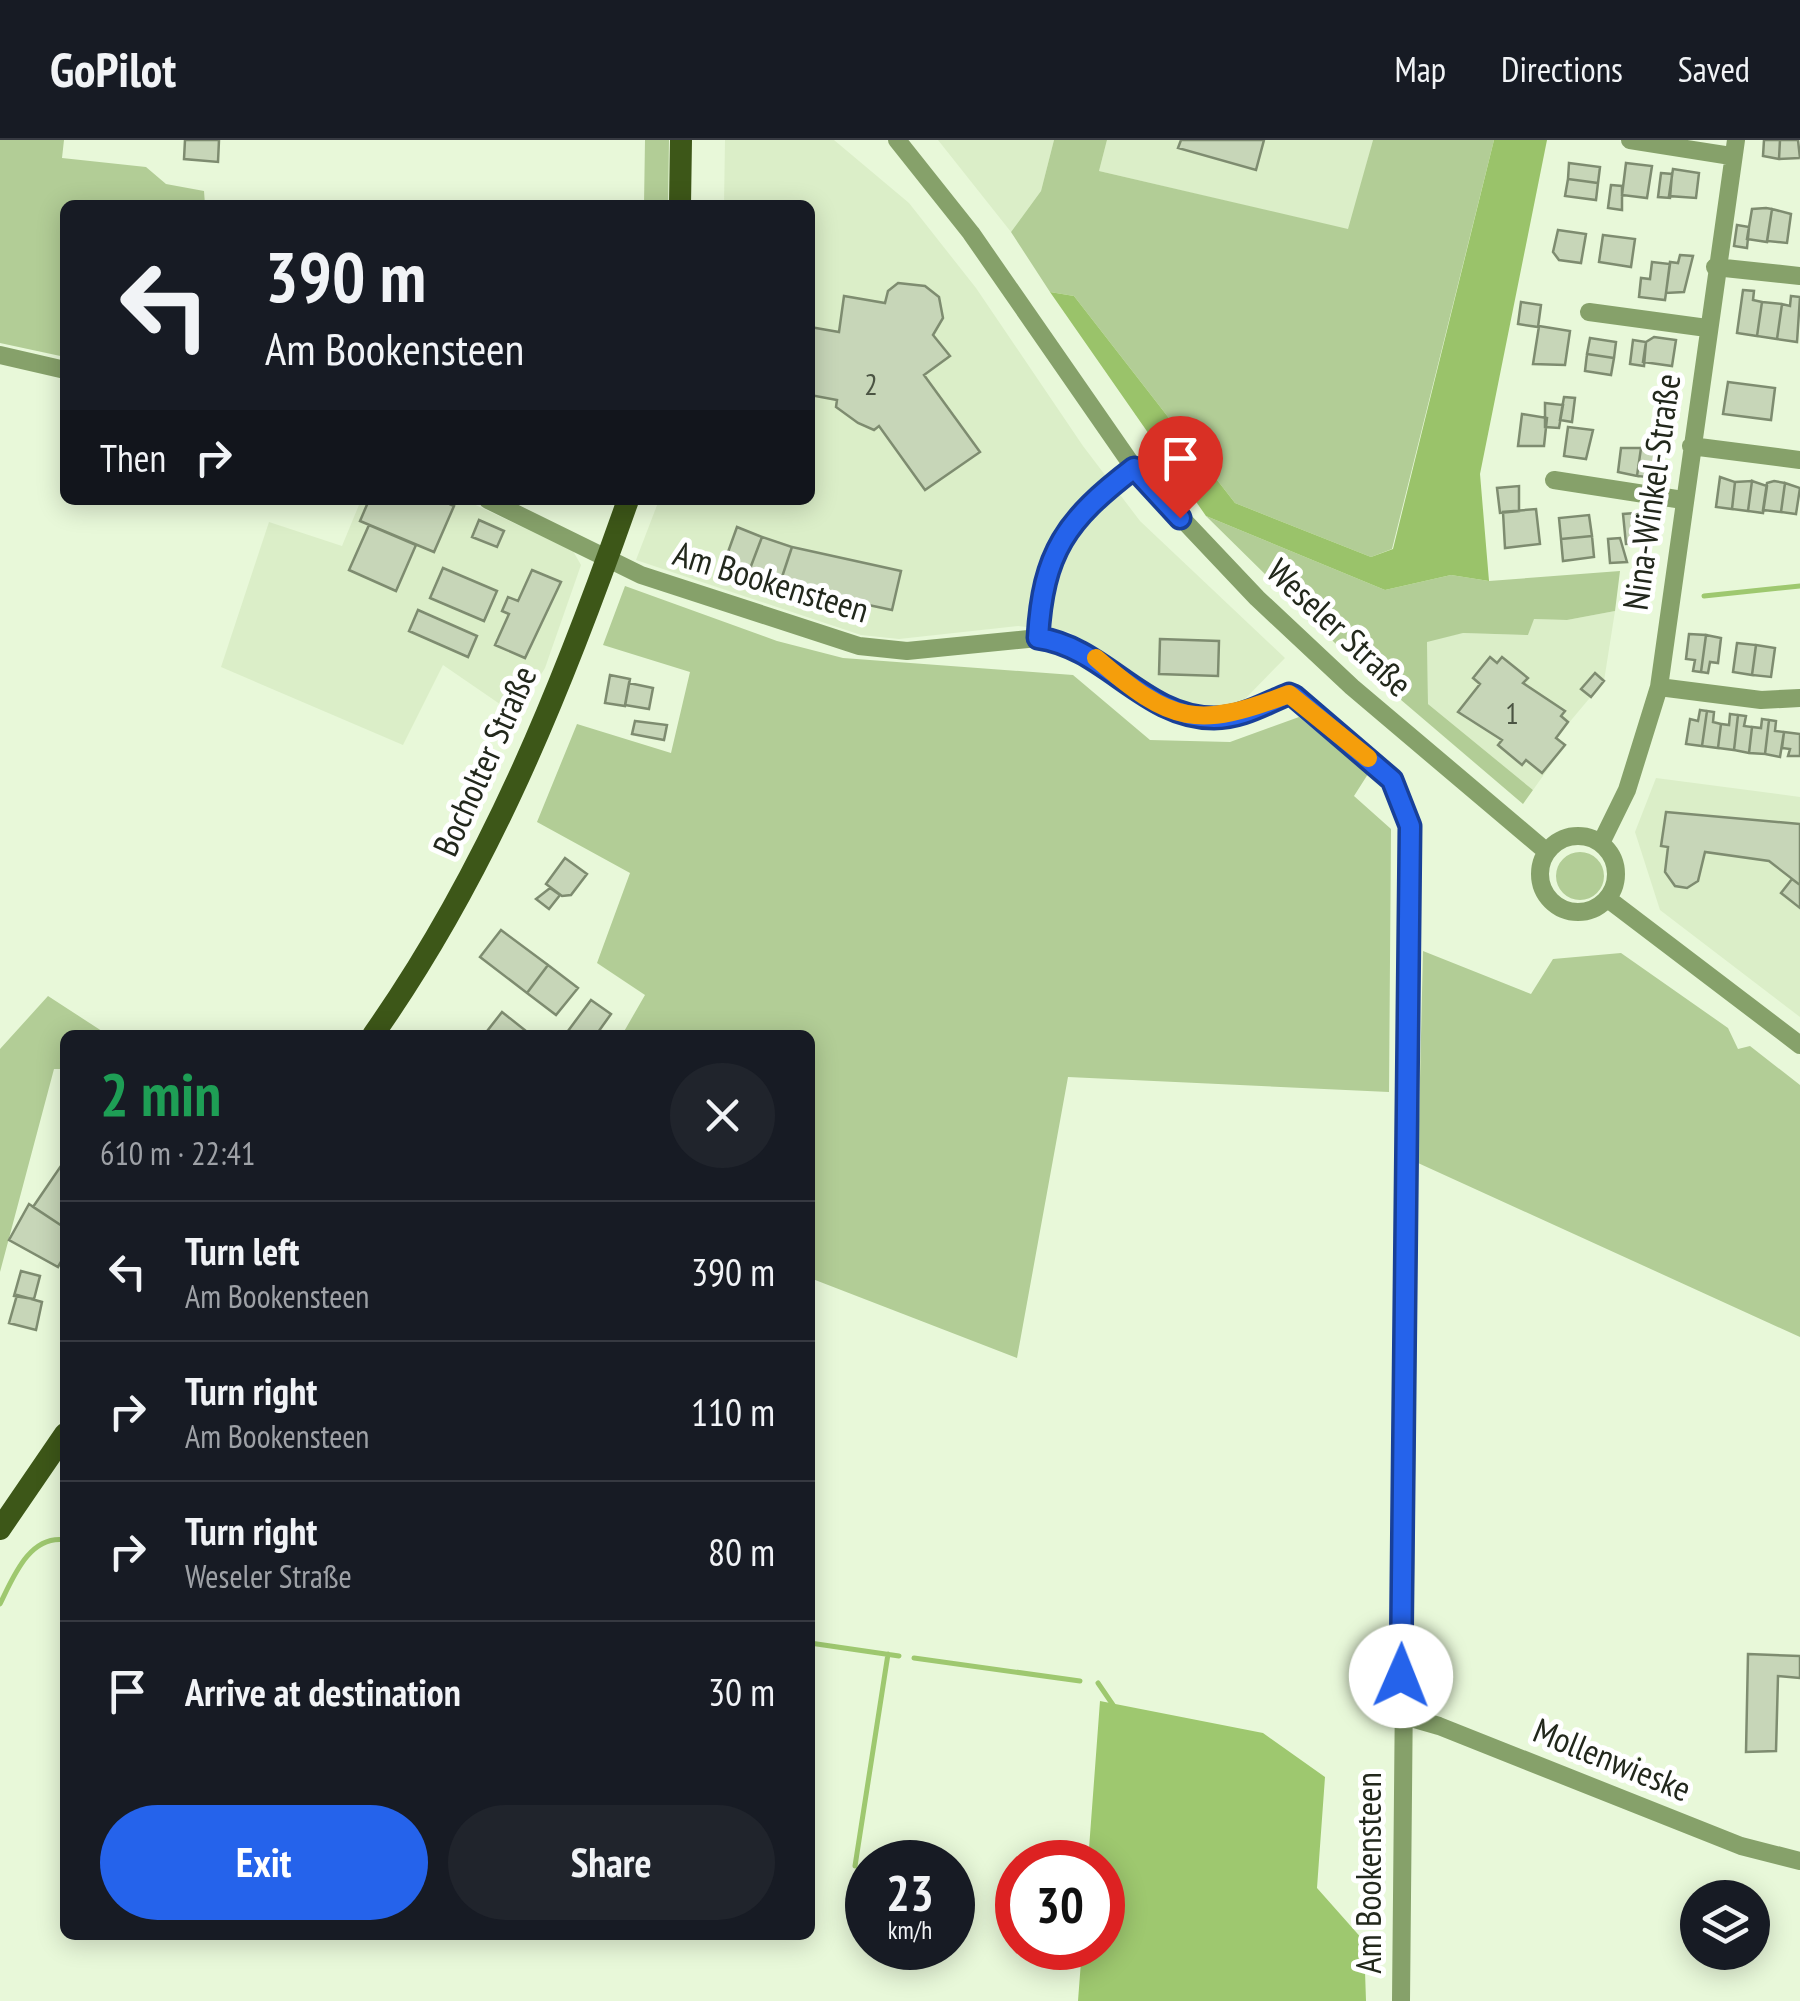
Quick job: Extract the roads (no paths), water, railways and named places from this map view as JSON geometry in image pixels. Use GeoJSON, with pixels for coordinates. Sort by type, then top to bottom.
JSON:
{"type":"FeatureCollection","features":[{"type":"Feature","properties":{"kind":"main road"},"geometry":{"type":"LineString","coordinates":[[680,200],[681,140]]}},
{"type":"Feature","properties":{"kind":"main road","name":"Bocholter Straße"},"geometry":{"type":"LineString","coordinates":[[377,1030],[439,937],[490,841],[626,505]]}},
{"type":"Feature","properties":{"kind":"main road"},"geometry":{"type":"LineString","coordinates":[[2,1521],[60,1441]]}},
{"type":"Feature","properties":{"kind":"street","name":"Weseler Straße"},"geometry":{"type":"LineString","coordinates":[[897,140],[971,232],[1134,468],[1257,598],[1352,688],[1547,852]]}},
{"type":"Feature","properties":{"kind":"street"},"geometry":{"type":"LineString","coordinates":[[1630,140],[1734,148]]}},
{"type":"Feature","properties":{"kind":"street","name":"Nina-Winkel-Straße"},"geometry":{"type":"LineString","coordinates":[[1601,843],[1628,790],[1659,687],[1734,148]]}},
{"type":"Feature","properties":{"kind":"street"},"geometry":{"type":"LineString","coordinates":[[1715,268],[1800,276]]}},
{"type":"Feature","properties":{"kind":"street"},"geometry":{"type":"LineString","coordinates":[[1589,312],[1707,328]]}},
{"type":"Feature","properties":{"kind":"street"},"geometry":{"type":"LineString","coordinates":[[0,356],[60,369]]}},
{"type":"Feature","properties":{"kind":"street"},"geometry":{"type":"LineString","coordinates":[[1691,446],[1800,460]]}},
{"type":"Feature","properties":{"kind":"street"},"geometry":{"type":"LineString","coordinates":[[1038,638],[1040,595],[1050,557],[1076,517],[1134,468]]}},
{"type":"Feature","properties":{"kind":"street"},"geometry":{"type":"LineString","coordinates":[[1554,480],[1683,500]]}},
{"type":"Feature","properties":{"kind":"street","name":"Am Bookensteen"},"geometry":{"type":"LineString","coordinates":[[498,505],[690,592],[859,646],[907,650],[1038,638],[1092,656],[1155,702],[1184,715],[1216,718],[1240,714],[1289,694],[1392,780],[1406,809],[1412,858],[1401,2001]]}},
{"type":"Feature","properties":{"kind":"street"},"geometry":{"type":"LineString","coordinates":[[1659,687],[1761,700],[1800,698]]}},
{"type":"Feature","properties":{"kind":"street"},"geometry":{"type":"LineString","coordinates":[[1566,838],[1590,838],[1601,843],[1615,864],[1617,876],[1608,899],[1588,912],[1558,906],[1542,886],[1542,863],[1547,852],[1566,838]]}},
{"type":"Feature","properties":{"kind":"street"},"geometry":{"type":"LineString","coordinates":[[1608,899],[1800,1046]]}},
{"type":"Feature","properties":{"kind":"street","name":"Mollenwieske"},"geometry":{"type":"LineString","coordinates":[[1401,1715],[1439,1726],[1741,1846],[1800,1860]]}},
{"type":"Feature","properties":{"kind":"waterway"},"geometry":{"type":"LineString","coordinates":[[1704,596],[1800,586]]}},
{"type":"Feature","properties":{"kind":"waterway"},"geometry":{"type":"LineString","coordinates":[[0,1604],[32,1551],[41,1544],[60,1540]]}},
{"type":"Feature","properties":{"kind":"waterway"},"geometry":{"type":"LineString","coordinates":[[815,1644],[899,1656]]}},
{"type":"Feature","properties":{"kind":"waterway"},"geometry":{"type":"LineString","coordinates":[[859,1840],[888,1654]]}},
{"type":"Feature","properties":{"kind":"waterway"},"geometry":{"type":"LineString","coordinates":[[914,1658],[1080,1681]]}},
{"type":"Feature","properties":{"kind":"waterway"},"geometry":{"type":"LineString","coordinates":[[1098,1683],[1113,1705]]}}]}
